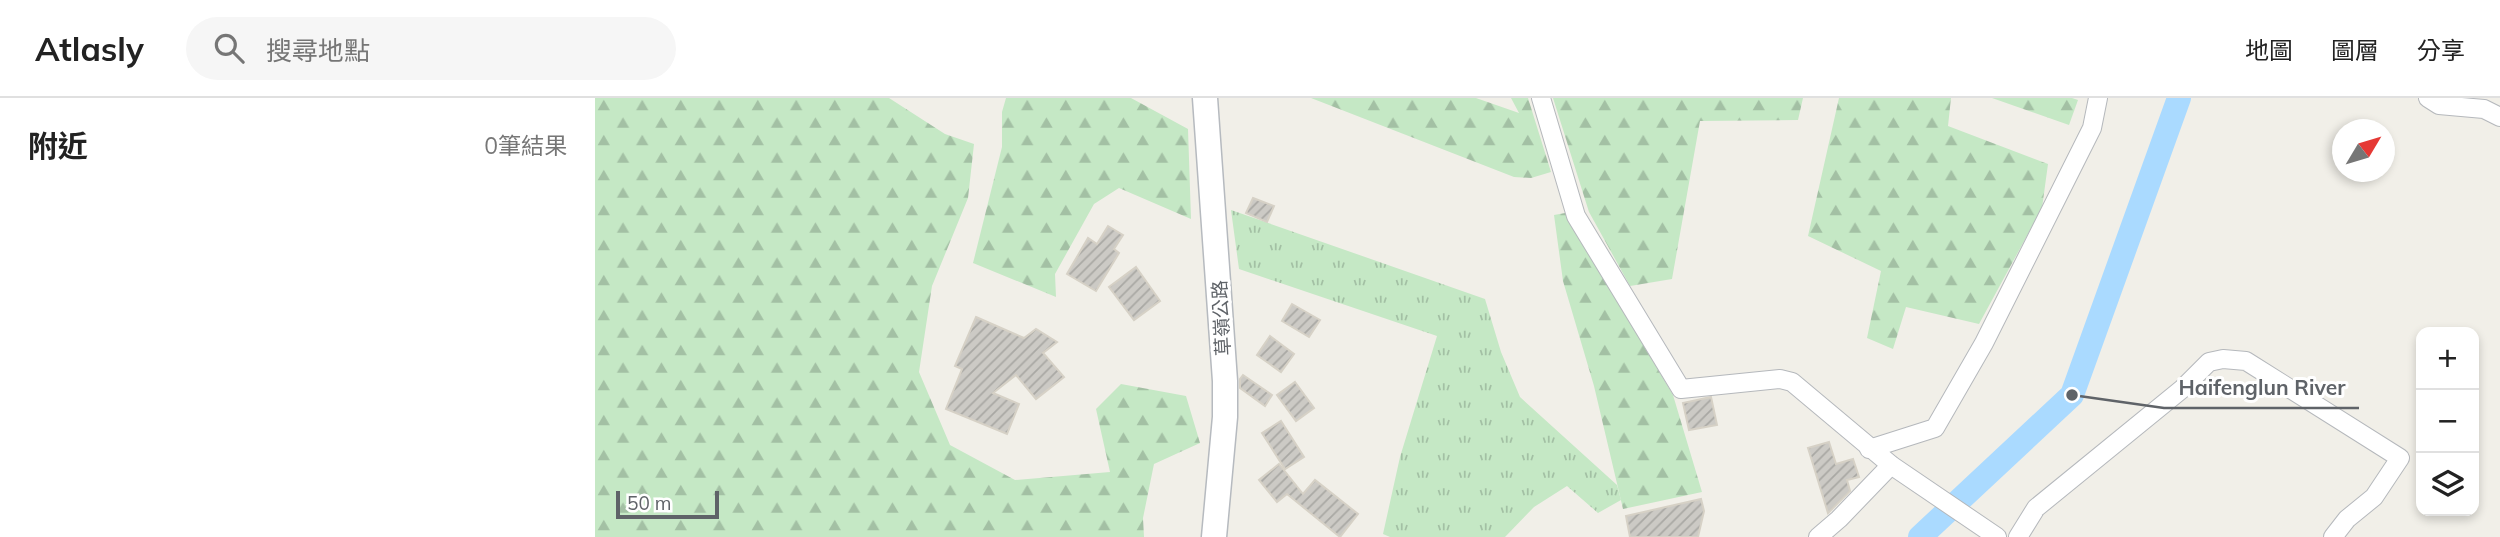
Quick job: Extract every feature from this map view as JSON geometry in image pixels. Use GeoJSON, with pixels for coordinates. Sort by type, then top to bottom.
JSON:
{"type":"FeatureCollection","features":[{"type":"Feature","properties":{"kind":"main road","name":"草嶺公路"},"geometry":{"type":"LineString","coordinates":[[1205,98],[1225,387],[1214,537]]}},
{"type":"Feature","properties":{"kind":"street"},"geometry":{"type":"LineString","coordinates":[[1541,98],[1576,216],[1681,390],[1780,379],[1792,382],[1869,449],[1997,537]]}},
{"type":"Feature","properties":{"kind":"street"},"geometry":{"type":"LineString","coordinates":[[1869,449],[1935,428],[1984,343],[2092,128],[2098,98]]}},
{"type":"Feature","properties":{"kind":"street"},"geometry":{"type":"LineString","coordinates":[[2428,98],[2439,105],[2484,108],[2500,117]]}},
{"type":"Feature","properties":{"kind":"street"},"geometry":{"type":"LineString","coordinates":[[2018,537],[2036,508],[2182,389],[2210,362],[2238,358],[2246,360],[2400,458],[2374,497],[2347,519],[2333,537]]}},
{"type":"Feature","properties":{"kind":"street"},"geometry":{"type":"LineString","coordinates":[[1818,537],[1891,465]]}},
{"type":"Feature","properties":{"kind":"green space"},"geometry":{"type":"Polygon","coordinates":[[[595,98],[889,98],[945,134],[974,144],[968,198],[932,286],[919,372],[950,445],[1015,480],[1110,472],[1096,409],[1121,384],[1186,396],[1200,443],[1154,464],[1143,518],[1144,537],[595,537],[595,98]]]}},
{"type":"Feature","properties":{"kind":"green space"},"geometry":{"type":"Polygon","coordinates":[[[1006,98],[1131,98],[1188,129],[1191,219],[1119,188],[1094,204],[1055,274],[1056,297],[973,263],[1002,147],[1002,112],[1006,98]]]}},
{"type":"Feature","properties":{"kind":"green space"},"geometry":{"type":"Polygon","coordinates":[[[1311,98],[1476,98],[1519,113],[1511,98],[1528,98],[1551,172],[1531,178],[1514,177],[1311,98]]]}},
{"type":"Feature","properties":{"kind":"green space"},"geometry":{"type":"Polygon","coordinates":[[[1553,98],[1803,98],[1798,120],[1700,121],[1672,279],[1630,286],[1589,212],[1553,98]]]}},
{"type":"Feature","properties":{"kind":"green space"},"geometry":{"type":"Polygon","coordinates":[[[1839,98],[1951,98],[1948,126],[2048,164],[2042,208],[1979,324],[1906,307],[1893,349],[1867,338],[1881,271],[1808,236],[1839,98]]]}},
{"type":"Feature","properties":{"kind":"green space"},"geometry":{"type":"Polygon","coordinates":[[[1992,98],[2072,98],[2078,100],[2069,125],[1992,98]]]}},
{"type":"Feature","properties":{"kind":"green space"},"geometry":{"type":"Polygon","coordinates":[[[1231,210],[1485,299],[1501,352],[1520,397],[1617,485],[1621,500],[1598,513],[1567,486],[1534,507],[1505,537],[1390,537],[1383,534],[1400,457],[1437,336],[1239,269],[1231,210]]]}},
{"type":"Feature","properties":{"kind":"green space"},"geometry":{"type":"Polygon","coordinates":[[[1565,213],[1673,395],[1702,492],[1623,509],[1594,386],[1563,281],[1554,215],[1565,213]]]}},
{"type":"Feature","properties":{"kind":"building"},"geometry":{"type":"Polygon","coordinates":[[[1253,198],[1274,206],[1267,222],[1246,213],[1253,198]]]}},
{"type":"Feature","properties":{"kind":"building"},"geometry":{"type":"Polygon","coordinates":[[[1108,226],[1123,235],[1114,249],[1119,253],[1096,291],[1067,274],[1088,238],[1097,244],[1108,226]]]}},
{"type":"Feature","properties":{"kind":"building"},"geometry":{"type":"Polygon","coordinates":[[[1136,267],[1160,301],[1134,320],[1109,287],[1136,267]]]}},
{"type":"Feature","properties":{"kind":"building"},"geometry":{"type":"Polygon","coordinates":[[[1292,304],[1320,320],[1309,337],[1282,321],[1292,304]]]}},
{"type":"Feature","properties":{"kind":"building"},"geometry":{"type":"Polygon","coordinates":[[[976,317],[1024,338],[1036,329],[1057,342],[1043,353],[1064,377],[1036,399],[1016,375],[993,393],[1019,404],[1007,434],[946,409],[962,369],[955,366],[976,317]]]}},
{"type":"Feature","properties":{"kind":"building"},"geometry":{"type":"Polygon","coordinates":[[[1270,336],[1294,354],[1281,372],[1257,355],[1270,336]]]}},
{"type":"Feature","properties":{"kind":"building"},"geometry":{"type":"Polygon","coordinates":[[[1243,375],[1272,395],[1265,406],[1240,388],[1243,375]]]}},
{"type":"Feature","properties":{"kind":"building"},"geometry":{"type":"Polygon","coordinates":[[[1295,382],[1314,408],[1296,421],[1277,395],[1295,382]]]}},
{"type":"Feature","properties":{"kind":"building"},"geometry":{"type":"Polygon","coordinates":[[[1711,397],[1717,425],[1689,430],[1683,403],[1711,397]]]}},
{"type":"Feature","properties":{"kind":"building"},"geometry":{"type":"Polygon","coordinates":[[[1281,421],[1304,457],[1285,469],[1262,433],[1281,421]]]}},
{"type":"Feature","properties":{"kind":"building"},"geometry":{"type":"Polygon","coordinates":[[[1829,442],[1836,464],[1853,459],[1859,477],[1847,480],[1850,491],[1828,513],[1808,448],[1829,442]]]}},
{"type":"Feature","properties":{"kind":"building"},"geometry":{"type":"Polygon","coordinates":[[[1279,464],[1303,494],[1315,480],[1358,514],[1340,537],[1287,494],[1277,502],[1259,480],[1279,464]]]}},
{"type":"Feature","properties":{"kind":"building"},"geometry":{"type":"Polygon","coordinates":[[[1701,499],[1704,511],[1698,537],[1630,537],[1626,516],[1701,499]]]}},
{"type":"Feature","properties":{"kind":"waterway"},"geometry":{"type":"LineString","coordinates":[[1920,537],[2072,395],[2179,98]]}},
{"type":"Feature","properties":{"kind":"place","name":"Haifenglun River"},"geometry":{"type":"Point","coordinates":[2072,395]}}]}
